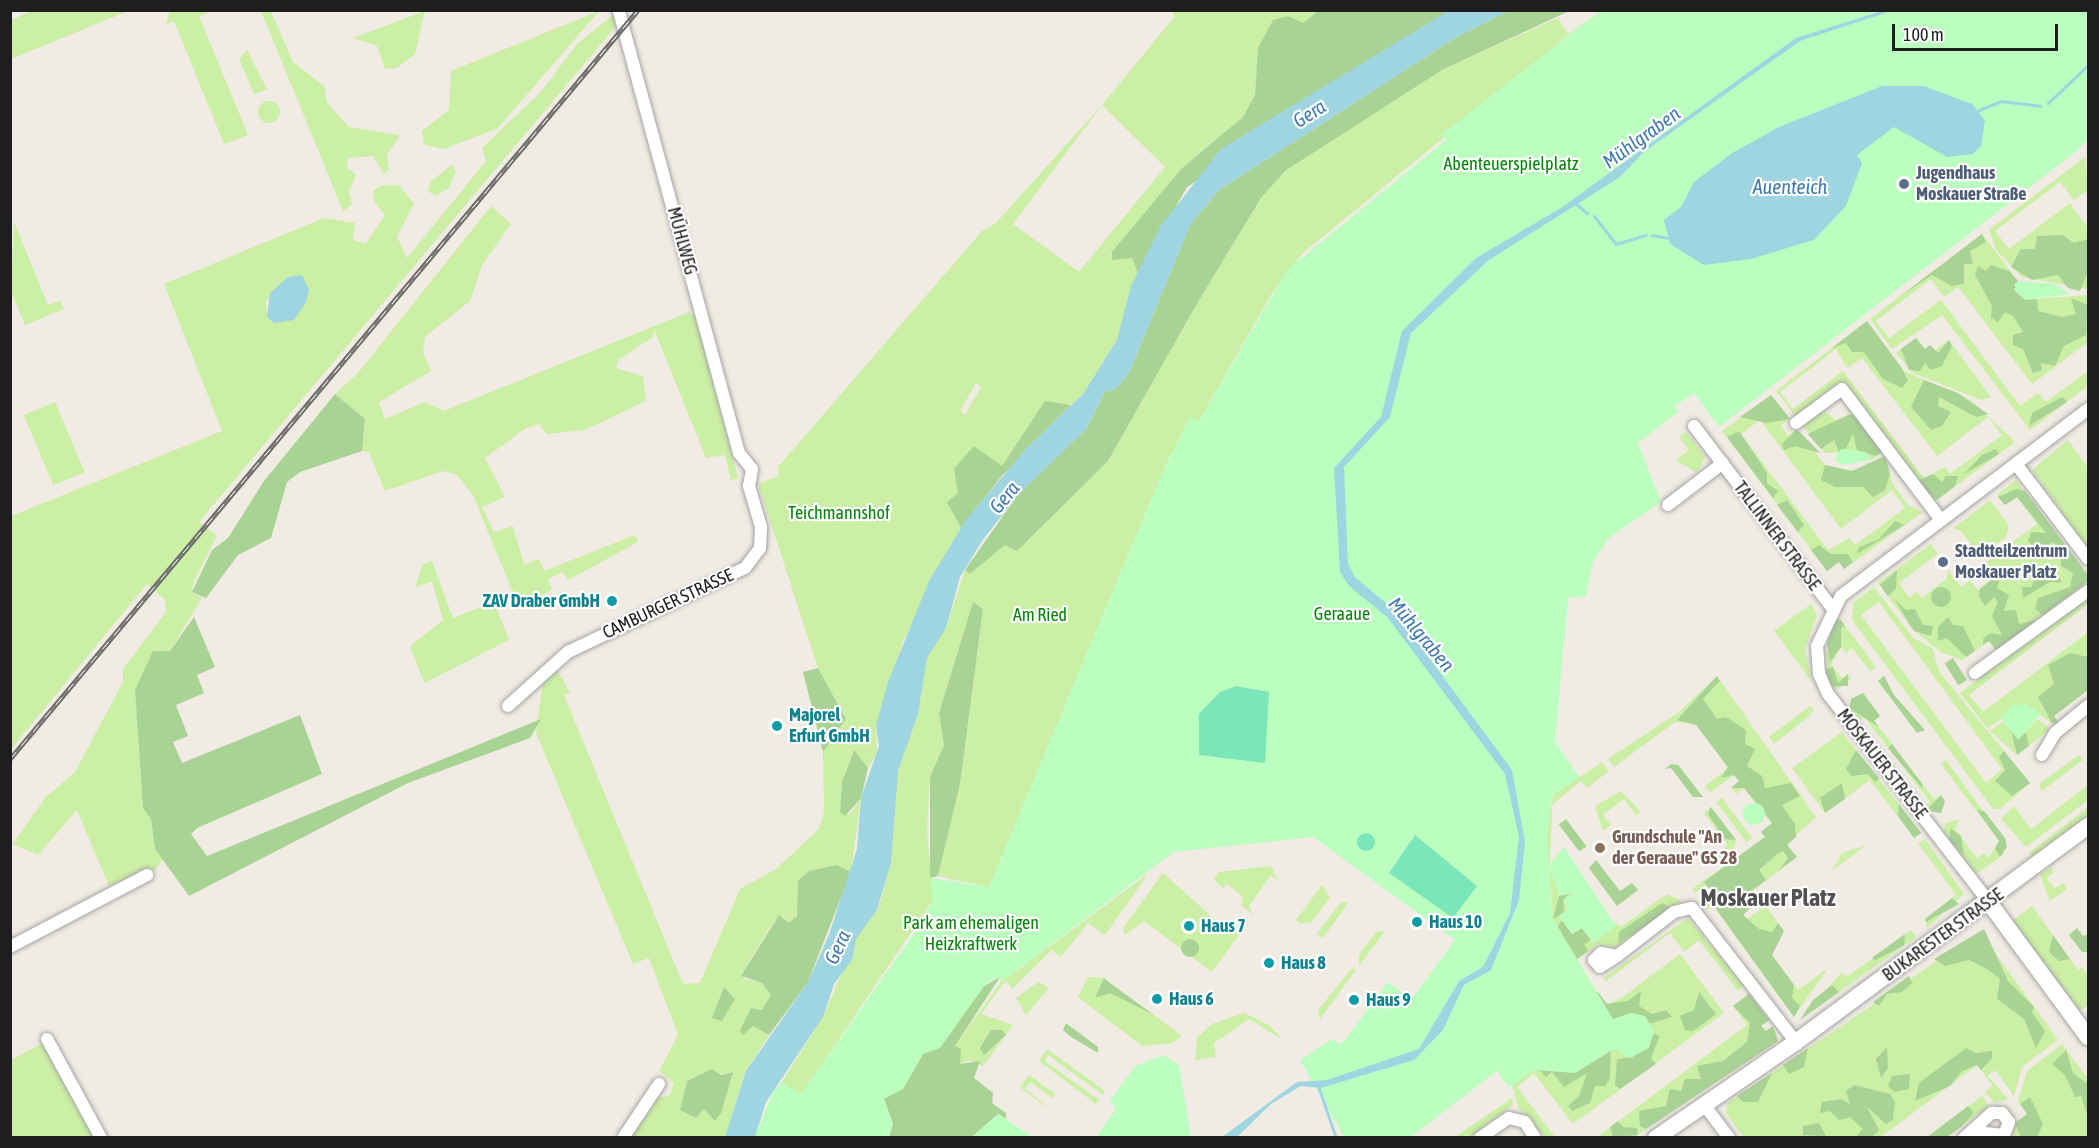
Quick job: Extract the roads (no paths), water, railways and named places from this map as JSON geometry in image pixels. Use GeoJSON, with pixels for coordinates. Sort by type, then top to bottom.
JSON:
{"type":"FeatureCollection","features":[{"type":"Feature","properties":{"kind":"street","name":"MÜHLWEG"},"geometry":{"type":"LineString","coordinates":[[619,10],[739,453],[752,469]]}},
{"type":"Feature","properties":{"kind":"street"},"geometry":{"type":"LineString","coordinates":[[1796,423],[1842,388],[1941,520]]}},
{"type":"Feature","properties":{"kind":"street","name":"MOSKAUER STRASSE"},"geometry":{"type":"LineString","coordinates":[[2088,409],[1841,596],[1832,608],[1817,646],[1823,685],[1988,901],[2088,1037]]}},
{"type":"Feature","properties":{"kind":"street","name":"TALLINNER STRASSE"},"geometry":{"type":"LineString","coordinates":[[1694,426],[1832,608]]}},
{"type":"Feature","properties":{"kind":"street","name":"TALLINNER STRASSE"},"geometry":{"type":"LineString","coordinates":[[1668,505],[1723,464]]}},
{"type":"Feature","properties":{"kind":"street"},"geometry":{"type":"LineString","coordinates":[[2016,464],[2088,559]]}},
{"type":"Feature","properties":{"kind":"street","name":"CAMBURGER STRASSE"},"geometry":{"type":"LineString","coordinates":[[508,706],[568,652],[745,568],[762,537],[749,486],[752,469]]}},
{"type":"Feature","properties":{"kind":"street"},"geometry":{"type":"LineString","coordinates":[[1975,673],[2088,591]]}},
{"type":"Feature","properties":{"kind":"street"},"geometry":{"type":"LineString","coordinates":[[2042,755],[2055,733],[2088,706]]}},
{"type":"Feature","properties":{"kind":"street","name":"BUKARESTER STRASSE"},"geometry":{"type":"LineString","coordinates":[[1656,1137],[1705,1106],[1796,1042],[2088,826]]}},
{"type":"Feature","properties":{"kind":"street"},"geometry":{"type":"LineString","coordinates":[[10,947],[147,875]]}},
{"type":"Feature","properties":{"kind":"street"},"geometry":{"type":"LineString","coordinates":[[1617,956],[1674,912],[1692,908],[1796,1042]]}},
{"type":"Feature","properties":{"kind":"street"},"geometry":{"type":"LineString","coordinates":[[47,1039],[101,1137]]}},
{"type":"Feature","properties":{"kind":"street"},"geometry":{"type":"LineString","coordinates":[[623,1137],[659,1084]]}},
{"type":"Feature","properties":{"kind":"street"},"geometry":{"type":"LineString","coordinates":[[1705,1106],[1729,1137]]}},
{"type":"Feature","properties":{"kind":"street"},"geometry":{"type":"LineString","coordinates":[[1480,1137],[1509,1118],[1525,1122],[1535,1137]]}},
{"type":"Feature","properties":{"kind":"water","name":"Gera"},"geometry":{"type":"Polygon","coordinates":[[[1450,10],[1508,11],[1455,38],[1219,190],[1190,225],[1129,373],[1116,389],[1105,391],[1087,428],[1017,496],[982,541],[960,577],[946,628],[927,658],[918,714],[898,771],[891,863],[877,910],[856,939],[852,960],[834,984],[823,1017],[766,1102],[755,1137],[725,1137],[746,1071],[808,982],[829,935],[857,849],[861,798],[879,746],[876,725],[888,682],[929,581],[966,520],[1024,451],[1083,394],[1117,340],[1131,286],[1160,227],[1221,149],[1450,10]]]}},
{"type":"Feature","properties":{"kind":"water"},"geometry":{"type":"Polygon","coordinates":[[[1882,11],[1891,11],[1800,41],[1644,152],[1620,177],[1489,260],[1411,333],[1390,417],[1344,467],[1348,564],[1355,577],[1393,609],[1512,770],[1525,842],[1519,900],[1491,970],[1464,985],[1443,1030],[1414,1060],[1321,1088],[1301,1086],[1271,1104],[1237,1137],[1222,1137],[1297,1082],[1327,1080],[1419,1049],[1459,981],[1483,967],[1510,913],[1519,837],[1505,774],[1387,617],[1349,586],[1340,572],[1334,468],[1381,417],[1402,331],[1476,258],[1561,208],[1796,38],[1882,11]]]}},
{"type":"Feature","properties":{"kind":"water","name":"Auenteich"},"geometry":{"type":"Polygon","coordinates":[[[1882,86],[1924,86],[1972,104],[1985,120],[1981,146],[1973,154],[1947,157],[1894,127],[1857,155],[1862,163],[1846,206],[1814,240],[1751,259],[1704,265],[1670,244],[1664,220],[1681,207],[1694,182],[1732,153],[1779,127],[1882,86]]]}},
{"type":"Feature","properties":{"kind":"water"},"geometry":{"type":"Polygon","coordinates":[[[302,275],[309,290],[306,302],[294,320],[274,323],[267,317],[270,293],[288,277],[302,275]]]}},
{"type":"Feature","properties":{"kind":"waterway"},"geometry":{"type":"LineString","coordinates":[[2048,103],[2088,65]]}},
{"type":"Feature","properties":{"kind":"waterway"},"geometry":{"type":"LineString","coordinates":[[1979,110],[2001,101],[2041,106]]}},
{"type":"Feature","properties":{"kind":"waterway"},"geometry":{"type":"LineString","coordinates":[[1575,203],[1587,213]]}},
{"type":"Feature","properties":{"kind":"waterway"},"geometry":{"type":"LineString","coordinates":[[1594,216],[1616,244],[1646,235]]}},
{"type":"Feature","properties":{"kind":"waterway"},"geometry":{"type":"LineString","coordinates":[[1652,235],[1667,238]]}},
{"type":"Feature","properties":{"kind":"waterway"},"geometry":{"type":"LineString","coordinates":[[1318,1086],[1336,1138]]}},
{"type":"Feature","properties":{"kind":"railway"},"geometry":{"type":"LineString","coordinates":[[10,759],[638,10]]}},
{"type":"Feature","properties":{"kind":"place","name":"Jugendhaus Moskauer Straße"},"geometry":{"type":"Point","coordinates":[1904,184]}},
{"type":"Feature","properties":{"kind":"place","name":"Stadtteilzentrum Moskauer Platz"},"geometry":{"type":"Point","coordinates":[1943,562]}},
{"type":"Feature","properties":{"kind":"place","name":"ZAV Draber GmbH"},"geometry":{"type":"Point","coordinates":[612,601]}},
{"type":"Feature","properties":{"kind":"place","name":"Majorel Erfurt GmbH"},"geometry":{"type":"Point","coordinates":[777,726]}},
{"type":"Feature","properties":{"kind":"place","name":"Grundschule \"An der Geraaue\" GS 28"},"geometry":{"type":"Point","coordinates":[1600,848]}},
{"type":"Feature","properties":{"kind":"place","name":"Haus 10"},"geometry":{"type":"Point","coordinates":[1417,922]}},
{"type":"Feature","properties":{"kind":"place","name":"Haus 7"},"geometry":{"type":"Point","coordinates":[1189,926]}},
{"type":"Feature","properties":{"kind":"place","name":"Haus 8"},"geometry":{"type":"Point","coordinates":[1269,963]}},
{"type":"Feature","properties":{"kind":"place","name":"Haus 6"},"geometry":{"type":"Point","coordinates":[1157,999]}},
{"type":"Feature","properties":{"kind":"place","name":"Haus 9"},"geometry":{"type":"Point","coordinates":[1354,1000]}},
{"type":"Feature","properties":{"kind":"district","name":"Moskauer Platz"},"geometry":{"type":"Point","coordinates":[1768,898]}},
{"type":"Feature","properties":{"kind":"water label","name":"Mühlgraben"},"geometry":{"type":"Point","coordinates":[1641,137]}},
{"type":"Feature","properties":{"kind":"water label","name":"Mühlgraben"},"geometry":{"type":"Point","coordinates":[1422,634]}},
{"type":"Feature","properties":{"kind":"park label","name":"Abenteuerspielplatz"},"geometry":{"type":"Point","coordinates":[1511,164]}},
{"type":"Feature","properties":{"kind":"park label","name":"Teichmannshof"},"geometry":{"type":"Point","coordinates":[839,513]}},
{"type":"Feature","properties":{"kind":"park label","name":"Geraaue"},"geometry":{"type":"Point","coordinates":[1342,614]}},
{"type":"Feature","properties":{"kind":"park label","name":"Am Ried"},"geometry":{"type":"Point","coordinates":[1040,615]}},
{"type":"Feature","properties":{"kind":"park label","name":"Park am ehemaligen Heizkraftwerk"},"geometry":{"type":"Point","coordinates":[971,934]}}]}
